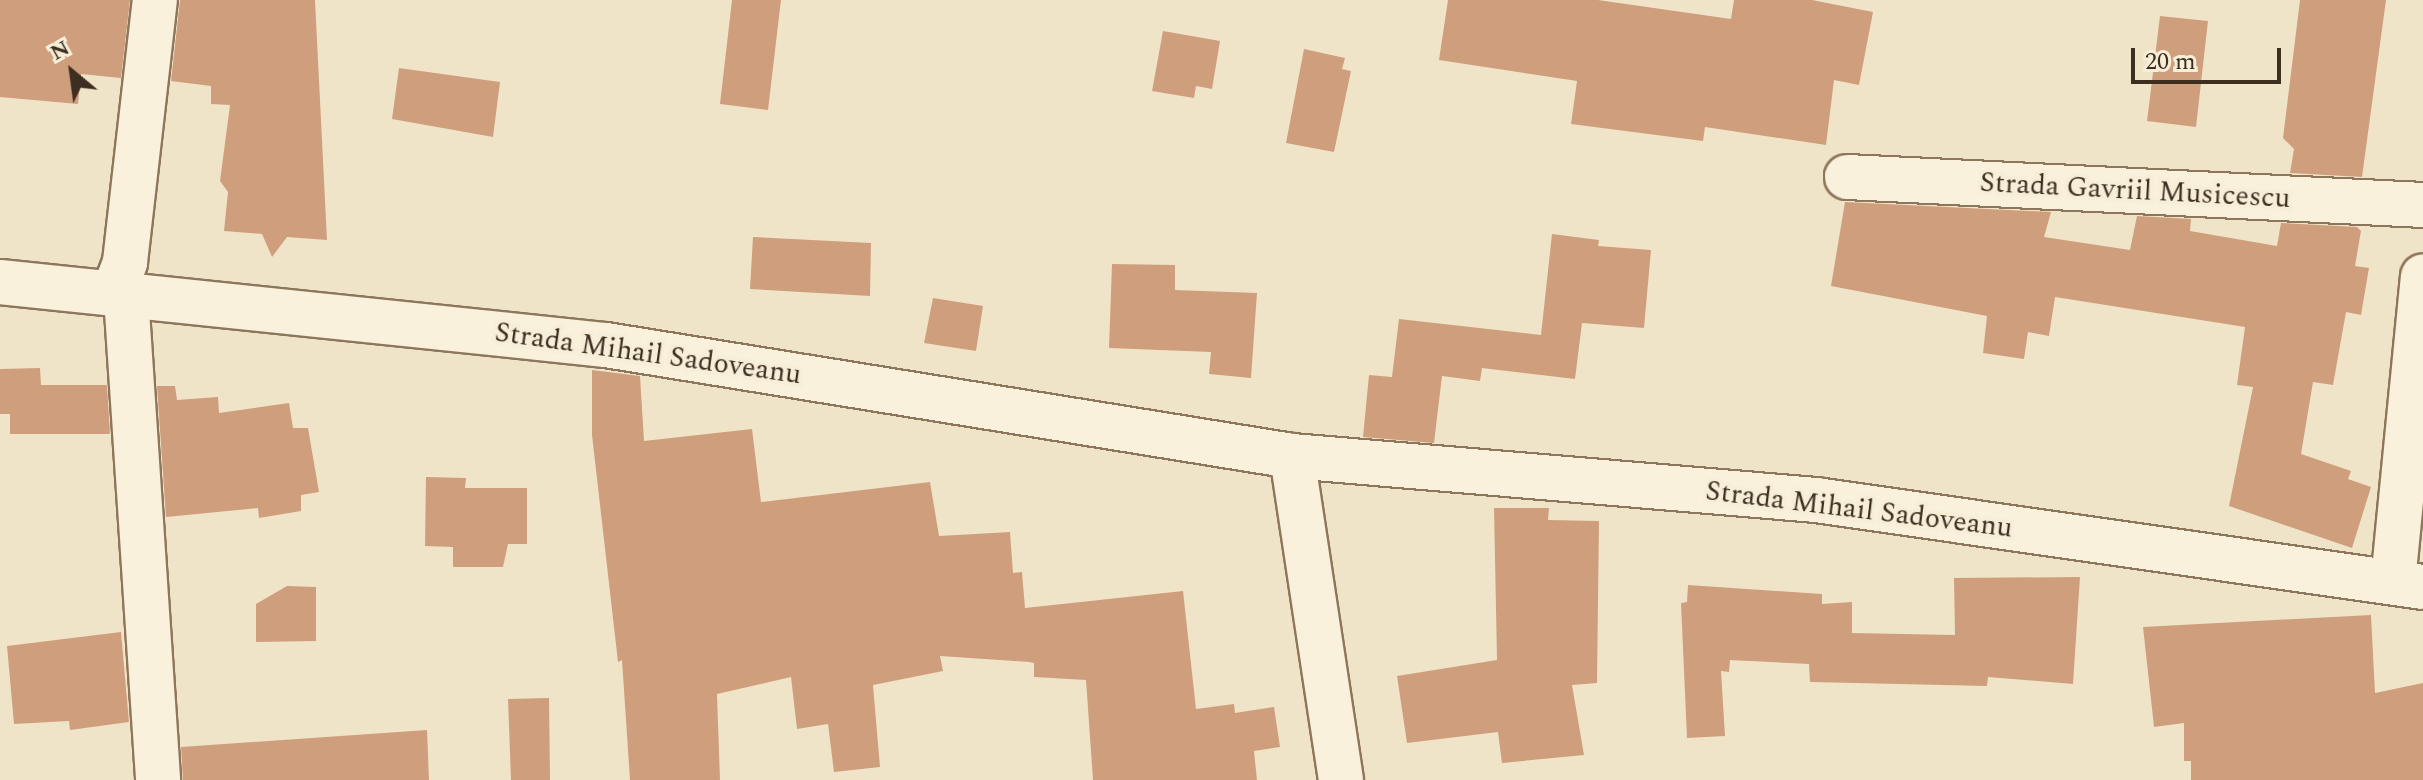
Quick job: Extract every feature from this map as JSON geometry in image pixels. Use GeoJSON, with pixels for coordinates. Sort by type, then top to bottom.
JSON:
{"type":"FeatureCollection","features":[{"type":"Feature","properties":{"kind":"street"},"geometry":{"type":"LineString","coordinates":[[155,0],[119,295],[158,780]]}},
{"type":"Feature","properties":{"kind":"street","name":"Strada Gavriil Musicescu"},"geometry":{"type":"LineString","coordinates":[[1847,177],[2423,205]]}},
{"type":"Feature","properties":{"kind":"street"},"geometry":{"type":"LineString","coordinates":[[2408,584],[2423,276]]}},
{"type":"Feature","properties":{"kind":"street","name":"Strada Mihail Sadoveanu"},"geometry":{"type":"LineString","coordinates":[[0,282],[606,345],[1292,456],[1816,500],[2408,584]]}},
{"type":"Feature","properties":{"kind":"street"},"geometry":{"type":"LineString","coordinates":[[1292,456],[1341,780]]}},
{"type":"Feature","properties":{"kind":"building"},"geometry":{"type":"Polygon","coordinates":[[[0,0],[130,0],[121,78],[81,74],[78,104],[0,97],[0,0]]]}},
{"type":"Feature","properties":{"kind":"building"},"geometry":{"type":"Polygon","coordinates":[[[180,0],[315,0],[327,240],[287,237],[272,257],[262,234],[224,231],[228,192],[220,181],[230,105],[211,104],[211,86],[171,81],[180,0]]]}},
{"type":"Feature","properties":{"kind":"building"},"geometry":{"type":"Polygon","coordinates":[[[732,0],[781,0],[768,110],[720,104],[732,0]]]}},
{"type":"Feature","properties":{"kind":"building"},"geometry":{"type":"Polygon","coordinates":[[[1448,0],[1598,0],[1731,19],[1734,0],[1812,0],[1873,12],[1859,85],[1834,80],[1826,145],[1705,127],[1703,141],[1571,124],[1577,81],[1439,60],[1448,0]]]}},
{"type":"Feature","properties":{"kind":"building"},"geometry":{"type":"Polygon","coordinates":[[[2300,0],[2386,0],[2362,177],[2290,173],[2294,149],[2283,138],[2300,0]]]}},
{"type":"Feature","properties":{"kind":"building"},"geometry":{"type":"Polygon","coordinates":[[[2160,16],[2208,21],[2196,127],[2147,121],[2160,16]]]}},
{"type":"Feature","properties":{"kind":"building"},"geometry":{"type":"Polygon","coordinates":[[[1163,31],[1220,41],[1212,89],[1196,86],[1194,98],[1152,91],[1163,31]]]}},
{"type":"Feature","properties":{"kind":"building"},"geometry":{"type":"Polygon","coordinates":[[[1304,49],[1345,58],[1342,69],[1351,71],[1334,152],[1286,143],[1304,49]]]}},
{"type":"Feature","properties":{"kind":"building"},"geometry":{"type":"Polygon","coordinates":[[[399,68],[500,82],[493,137],[392,119],[399,68]]]}},
{"type":"Feature","properties":{"kind":"building"},"geometry":{"type":"Polygon","coordinates":[[[1845,202],[2051,212],[2044,237],[2130,250],[2137,216],[2191,219],[2190,231],[2277,246],[2281,223],[2357,227],[2361,231],[2355,266],[2369,268],[2361,315],[2346,312],[2333,385],[2313,382],[2301,454],[2351,471],[2348,479],[2371,487],[2352,548],[2229,506],[2253,387],[2237,385],[2245,327],[2055,297],[2049,336],[2028,332],[2024,359],[1983,353],[1987,316],[1831,286],[1845,202]]]}},
{"type":"Feature","properties":{"kind":"building"},"geometry":{"type":"Polygon","coordinates":[[[1552,234],[1599,240],[1598,246],[1651,250],[1644,328],[1582,323],[1575,379],[1482,368],[1480,381],[1442,376],[1434,443],[1363,437],[1369,375],[1392,377],[1399,319],[1541,335],[1552,234]]]}},
{"type":"Feature","properties":{"kind":"building"},"geometry":{"type":"Polygon","coordinates":[[[753,237],[871,243],[870,296],[750,289],[753,237]]]}},
{"type":"Feature","properties":{"kind":"building"},"geometry":{"type":"Polygon","coordinates":[[[1112,264],[1175,265],[1175,290],[1257,293],[1251,378],[1209,374],[1211,352],[1109,348],[1112,264]]]}},
{"type":"Feature","properties":{"kind":"building"},"geometry":{"type":"Polygon","coordinates":[[[933,298],[983,306],[976,351],[924,343],[933,298]]]}},
{"type":"Feature","properties":{"kind":"building"},"geometry":{"type":"Polygon","coordinates":[[[40,368],[41,385],[107,385],[110,434],[10,434],[10,414],[0,414],[0,369],[40,368]]]}},
{"type":"Feature","properties":{"kind":"building"},"geometry":{"type":"Polygon","coordinates":[[[592,370],[640,376],[644,441],[752,429],[761,502],[930,482],[939,536],[1010,532],[1013,573],[1022,572],[1025,608],[1183,591],[1196,709],[1234,704],[1235,713],[1274,707],[1280,747],[1254,751],[1257,780],[1093,780],[1086,680],[1034,677],[1034,663],[1029,662],[940,656],[943,671],[873,685],[880,767],[834,772],[828,724],[797,729],[791,677],[717,694],[720,780],[630,780],[622,660],[618,662],[592,435],[592,370]]]}},
{"type":"Feature","properties":{"kind":"building"},"geometry":{"type":"Polygon","coordinates":[[[157,386],[175,386],[177,400],[218,397],[219,413],[289,403],[293,428],[308,428],[319,492],[301,495],[301,511],[259,518],[258,508],[166,517],[157,386]]]}},
{"type":"Feature","properties":{"kind":"building"},"geometry":{"type":"Polygon","coordinates":[[[426,477],[466,478],[465,488],[527,488],[527,544],[508,544],[503,567],[453,567],[453,547],[425,546],[426,477]]]}},
{"type":"Feature","properties":{"kind":"building"},"geometry":{"type":"Polygon","coordinates":[[[1494,508],[1549,508],[1548,520],[1599,521],[1597,683],[1572,685],[1584,755],[1502,763],[1498,732],[1407,743],[1397,676],[1497,660],[1494,508]]]}},
{"type":"Feature","properties":{"kind":"building"},"geometry":{"type":"Polygon","coordinates":[[[2080,577],[2073,684],[1988,677],[1987,686],[1810,682],[1809,664],[1730,660],[1729,672],[1721,671],[1725,736],[1687,738],[1681,603],[1687,602],[1688,585],[1822,594],[1822,604],[1852,602],[1852,633],[1955,635],[1954,578],[2080,577]]]}},
{"type":"Feature","properties":{"kind":"building"},"geometry":{"type":"Polygon","coordinates":[[[287,586],[316,587],[316,641],[256,642],[256,604],[287,586]]]}},
{"type":"Feature","properties":{"kind":"building"},"geometry":{"type":"Polygon","coordinates":[[[2371,615],[2375,693],[2423,683],[2423,780],[2191,780],[2191,761],[2184,761],[2184,723],[2154,727],[2143,627],[2371,615]]]}},
{"type":"Feature","properties":{"kind":"building"},"geometry":{"type":"Polygon","coordinates":[[[121,632],[129,722],[70,730],[69,721],[14,724],[7,646],[121,632]]]}},
{"type":"Feature","properties":{"kind":"building"},"geometry":{"type":"Polygon","coordinates":[[[549,698],[550,780],[511,780],[508,699],[549,698]]]}},
{"type":"Feature","properties":{"kind":"building"},"geometry":{"type":"Polygon","coordinates":[[[427,730],[429,780],[183,780],[181,747],[427,730]]]}}]}
